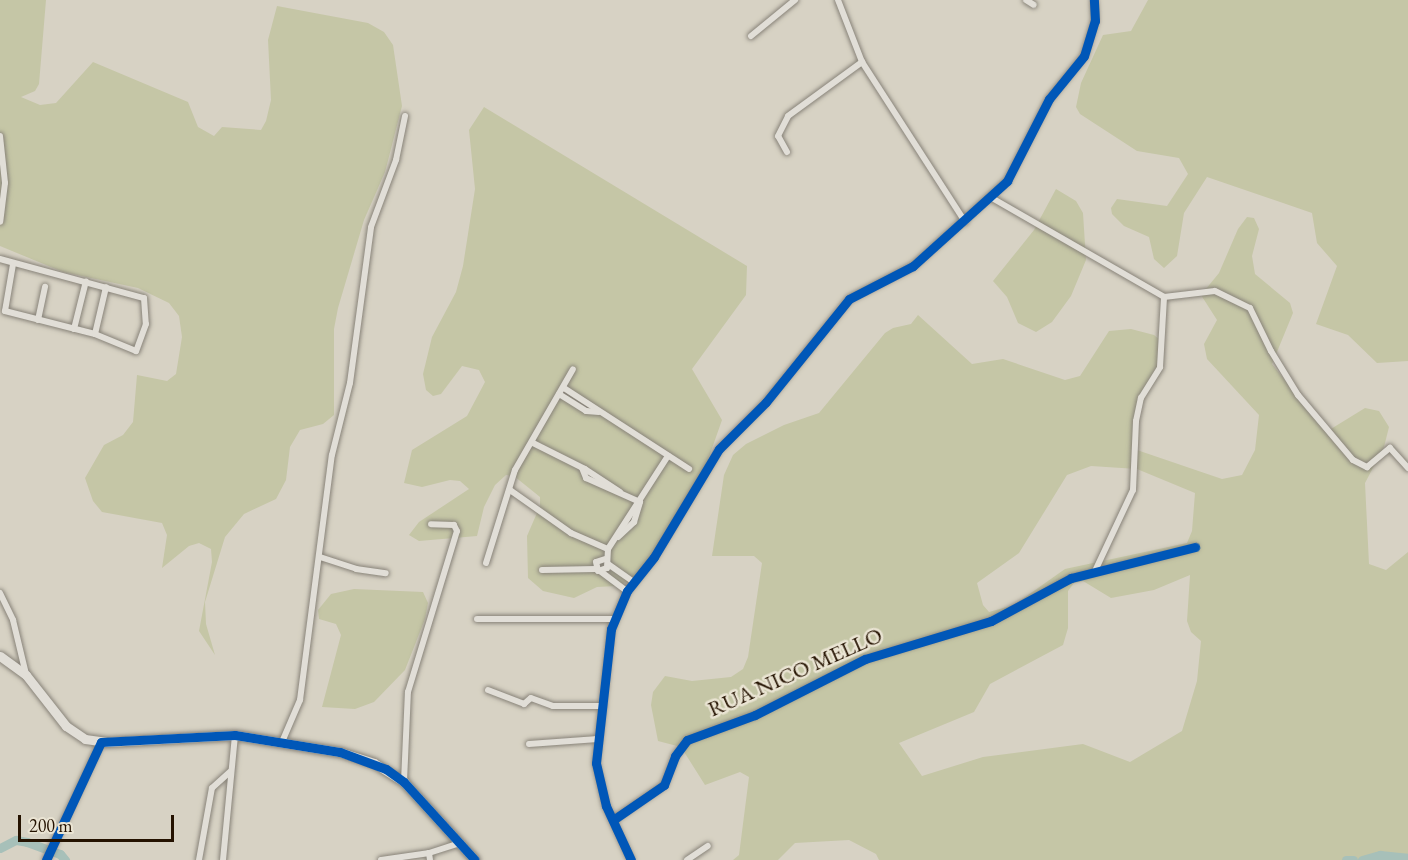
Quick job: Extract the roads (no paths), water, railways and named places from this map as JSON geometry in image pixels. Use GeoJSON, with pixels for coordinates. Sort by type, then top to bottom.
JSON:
{"type":"FeatureCollection","features":[{"type":"Feature","properties":{"kind":"street"},"geometry":{"type":"LineString","coordinates":[[751,36],[795,0]]}},
{"type":"Feature","properties":{"kind":"street"},"geometry":{"type":"LineString","coordinates":[[838,0],[862,62],[965,222]]}},
{"type":"Feature","properties":{"kind":"street"},"geometry":{"type":"LineString","coordinates":[[1026,0],[1034,5]]}},
{"type":"Feature","properties":{"kind":"street"},"geometry":{"type":"LineString","coordinates":[[628,859],[600,789],[598,739],[613,619],[627,591],[654,557],[719,449],[786,379],[849,299],[913,266],[992,198],[1015,167],[1049,99],[1084,56],[1095,21],[1094,0]]}},
{"type":"Feature","properties":{"kind":"street"},"geometry":{"type":"LineString","coordinates":[[787,152],[778,136],[788,116],[862,62]]}},
{"type":"Feature","properties":{"kind":"street"},"geometry":{"type":"LineString","coordinates":[[282,742],[300,700],[332,455],[350,383],[371,226],[396,160],[405,116]]}},
{"type":"Feature","properties":{"kind":"street"},"geometry":{"type":"LineString","coordinates":[[0,136],[5,183],[0,222]]}},
{"type":"Feature","properties":{"kind":"street"},"geometry":{"type":"LineString","coordinates":[[992,198],[1164,297],[1215,291],[1250,308],[1270,351],[1298,395],[1353,460],[1367,467],[1390,447],[1408,468]]}},
{"type":"Feature","properties":{"kind":"street"},"geometry":{"type":"LineString","coordinates":[[0,259],[144,298],[146,324],[132,353],[95,334],[38,320],[4,308],[13,264]]}},
{"type":"Feature","properties":{"kind":"street"},"geometry":{"type":"LineString","coordinates":[[74,329],[86,281]]}},
{"type":"Feature","properties":{"kind":"street"},"geometry":{"type":"LineString","coordinates":[[38,320],[45,287]]}},
{"type":"Feature","properties":{"kind":"street"},"geometry":{"type":"LineString","coordinates":[[95,334],[106,287]]}},
{"type":"Feature","properties":{"kind":"street"},"geometry":{"type":"LineString","coordinates":[[1095,571],[1133,490],[1136,421],[1141,398],[1160,367],[1164,297]]}},
{"type":"Feature","properties":{"kind":"street"},"geometry":{"type":"LineString","coordinates":[[486,563],[515,471],[533,443],[533,436],[564,388],[573,369]]}},
{"type":"Feature","properties":{"kind":"street"},"geometry":{"type":"LineString","coordinates":[[564,388],[689,469]]}},
{"type":"Feature","properties":{"kind":"street"},"geometry":{"type":"LineString","coordinates":[[560,394],[586,411],[598,412]]}},
{"type":"Feature","properties":{"kind":"street"},"geometry":{"type":"LineString","coordinates":[[533,443],[640,502]]}},
{"type":"Feature","properties":{"kind":"street"},"geometry":{"type":"LineString","coordinates":[[598,570],[606,562],[608,549],[634,522],[640,502],[668,456]]}},
{"type":"Feature","properties":{"kind":"street"},"geometry":{"type":"LineString","coordinates":[[510,490],[571,533],[608,549]]}},
{"type":"Feature","properties":{"kind":"street"},"geometry":{"type":"LineString","coordinates":[[404,782],[408,692],[457,531],[454,525],[431,524]]}},
{"type":"Feature","properties":{"kind":"street","name":"RUA NICO MELLO"},"geometry":{"type":"LineString","coordinates":[[613,820],[664,785],[675,756],[687,740],[754,715],[872,656],[991,621],[1056,585],[1095,571],[1194,547]]}},
{"type":"Feature","properties":{"kind":"street"},"geometry":{"type":"LineString","coordinates":[[320,557],[356,569],[386,573]]}},
{"type":"Feature","properties":{"kind":"street"},"geometry":{"type":"LineString","coordinates":[[598,570],[597,560],[606,562],[634,582]]}},
{"type":"Feature","properties":{"kind":"street"},"geometry":{"type":"LineString","coordinates":[[542,570],[598,570],[627,591]]}},
{"type":"Feature","properties":{"kind":"street"},"geometry":{"type":"LineString","coordinates":[[616,584],[622,574]]}},
{"type":"Feature","properties":{"kind":"street"},"geometry":{"type":"LineString","coordinates":[[0,593],[14,620],[26,675]]}},
{"type":"Feature","properties":{"kind":"street"},"geometry":{"type":"LineString","coordinates":[[477,620],[613,619]]}},
{"type":"Feature","properties":{"kind":"street"},"geometry":{"type":"LineString","coordinates":[[0,656],[26,675],[73,732],[101,742],[235,735],[364,759],[404,782],[475,860]]}},
{"type":"Feature","properties":{"kind":"street"},"geometry":{"type":"LineString","coordinates":[[488,690],[524,705],[531,698],[553,706],[603,706]]}},
{"type":"Feature","properties":{"kind":"street"},"geometry":{"type":"LineString","coordinates":[[223,860],[235,735]]}},
{"type":"Feature","properties":{"kind":"street"},"geometry":{"type":"LineString","coordinates":[[529,744],[598,739]]}},
{"type":"Feature","properties":{"kind":"street"},"geometry":{"type":"LineString","coordinates":[[46,860],[101,742]]}},
{"type":"Feature","properties":{"kind":"street"},"geometry":{"type":"LineString","coordinates":[[199,860],[212,788],[231,771]]}},
{"type":"Feature","properties":{"kind":"street"},"geometry":{"type":"LineString","coordinates":[[381,860],[429,857],[460,843]]}},
{"type":"Feature","properties":{"kind":"street"},"geometry":{"type":"LineString","coordinates":[[687,860],[708,846]]}},
{"type":"Feature","properties":{"kind":"waterway"},"geometry":{"type":"LineString","coordinates":[[0,848],[16,840],[27,842],[60,854],[65,860]]}},
{"type":"Feature","properties":{"kind":"waterway"},"geometry":{"type":"LineString","coordinates":[[1362,860],[1380,855],[1408,858]]}},
{"type":"Feature","properties":{"kind":"waterway"},"geometry":{"type":"LineString","coordinates":[[1346,860],[1353,860]]}}]}
